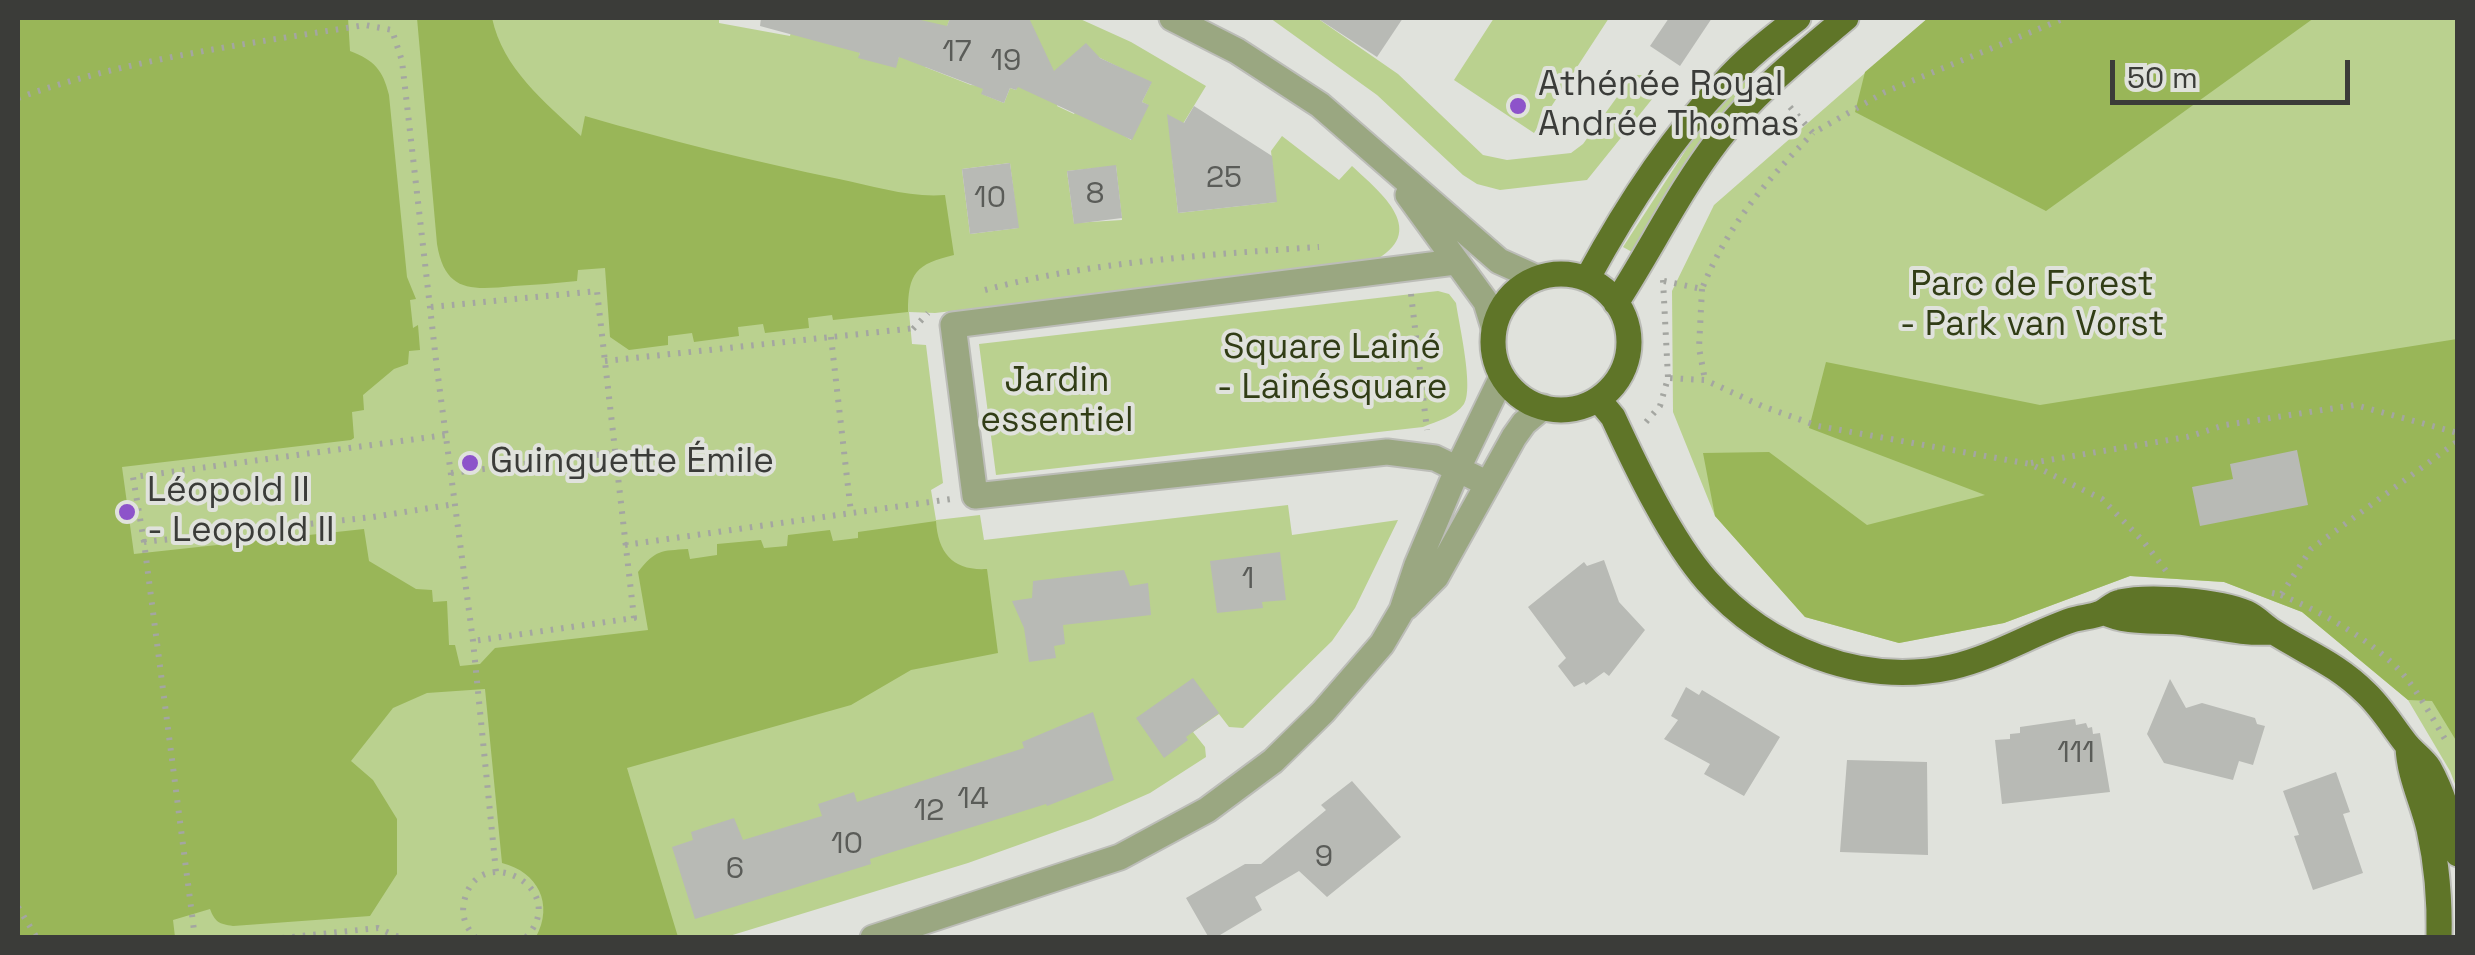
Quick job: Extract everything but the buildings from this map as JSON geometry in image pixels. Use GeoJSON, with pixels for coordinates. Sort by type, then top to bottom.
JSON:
{"type":"FeatureCollection","features":[{"type":"Feature","properties":{"kind":"main road"},"geometry":{"type":"LineString","coordinates":[[1587,279],[1696,114],[1725,81],[1798,18]]}},
{"type":"Feature","properties":{"kind":"main road"},"geometry":{"type":"LineString","coordinates":[[1616,302],[1680,193],[1718,140],[1769,84],[1846,18]]}},
{"type":"Feature","properties":{"kind":"main road"},"geometry":{"type":"LineString","coordinates":[[1562,274],[1587,279],[1616,302],[1626,322],[1624,366],[1614,385],[1598,399],[1562,410],[1543,407],[1520,396],[1502,377],[1494,353],[1494,328],[1502,307],[1517,290],[1536,278],[1562,274]]}},
{"type":"Feature","properties":{"kind":"main road"},"geometry":{"type":"LineString","coordinates":[[1598,399],[1613,417],[1670,526],[1706,579],[1739,613],[1796,647],[1834,663],[1869,671],[1908,673],[1997,654],[2073,620],[2103,612],[2120,620],[2184,623],[2245,634],[2273,632],[2309,650],[2368,694],[2427,765],[2451,819],[2458,854]]}},
{"type":"Feature","properties":{"kind":"main road"},"geometry":{"type":"LineString","coordinates":[[2408,746],[2409,773],[2420,796],[2435,859],[2439,938]]}},
{"type":"Feature","properties":{"kind":"street"},"geometry":{"type":"LineString","coordinates":[[1172,18],[1237,50],[1320,106],[1499,261],[1536,278]]}},
{"type":"Feature","properties":{"kind":"street"},"geometry":{"type":"LineString","coordinates":[[1388,166],[1486,302],[1494,328]]}},
{"type":"Feature","properties":{"kind":"street"},"geometry":{"type":"LineString","coordinates":[[1455,262],[952,325],[975,496],[1387,452],[1419,454],[1458,468],[1486,484]]}},
{"type":"Feature","properties":{"kind":"street"},"geometry":{"type":"LineString","coordinates":[[873,938],[1120,857],[1206,810],[1273,761],[1382,644],[1402,610],[1458,468],[1502,377]]}},
{"type":"Feature","properties":{"kind":"street"},"geometry":{"type":"LineString","coordinates":[[1402,610],[1436,577],[1486,484],[1524,424],[1543,407]]}},
{"type":"Feature","properties":{"kind":"path"},"geometry":{"type":"LineString","coordinates":[[1705,380],[1699,348],[1702,289],[1739,217],[1764,183],[1813,133],[1884,92],[2065,18]]}},
{"type":"Feature","properties":{"kind":"path"},"geometry":{"type":"LineString","coordinates":[[18,98],[81,76],[156,59],[365,25],[392,30],[402,61],[474,641],[496,872]]}},
{"type":"Feature","properties":{"kind":"path"},"geometry":{"type":"LineString","coordinates":[[1790,106],[1813,133]]}},
{"type":"Feature","properties":{"kind":"path"},"geometry":{"type":"LineString","coordinates":[[1653,275],[1702,289]]}},
{"type":"Feature","properties":{"kind":"path"},"geometry":{"type":"LineString","coordinates":[[1646,423],[1660,406],[1668,378],[1664,281]]}},
{"type":"Feature","properties":{"kind":"path"},"geometry":{"type":"LineString","coordinates":[[1411,288],[1427,431]]}},
{"type":"Feature","properties":{"kind":"path"},"geometry":{"type":"LineString","coordinates":[[432,306],[596,291],[605,361],[634,618],[474,641]]}},
{"type":"Feature","properties":{"kind":"path"},"geometry":{"type":"LineString","coordinates":[[605,361],[952,325]]}},
{"type":"Feature","properties":{"kind":"path"},"geometry":{"type":"LineString","coordinates":[[831,337],[852,513]]}},
{"type":"Feature","properties":{"kind":"path"},"geometry":{"type":"LineString","coordinates":[[1668,378],[1705,380],[1818,426],[2030,464],[2102,498],[2144,541],[2167,572],[2178,575]]}},
{"type":"Feature","properties":{"kind":"path"},"geometry":{"type":"LineString","coordinates":[[2030,464],[2187,437],[2225,425],[2356,404],[2458,437]]}},
{"type":"Feature","properties":{"kind":"path"},"geometry":{"type":"LineString","coordinates":[[196,938],[133,477],[446,436]]}},
{"type":"Feature","properties":{"kind":"path"},"geometry":{"type":"LineString","coordinates":[[2281,595],[2310,549],[2458,437]]}},
{"type":"Feature","properties":{"kind":"path"},"geometry":{"type":"LineString","coordinates":[[451,473],[614,452]]}},
{"type":"Feature","properties":{"kind":"path"},"geometry":{"type":"LineString","coordinates":[[625,545],[975,496]]}},
{"type":"Feature","properties":{"kind":"path"},"geometry":{"type":"LineString","coordinates":[[144,542],[456,504]]}},
{"type":"Feature","properties":{"kind":"path"},"geometry":{"type":"LineString","coordinates":[[2264,591],[2307,606],[2392,662],[2423,702],[2449,746]]}},
{"type":"Feature","properties":{"kind":"path"},"geometry":{"type":"LineString","coordinates":[[476,938],[464,921],[462,908],[466,895],[483,876],[496,872],[523,879],[533,890],[538,918],[525,938]]}},
{"type":"Feature","properties":{"kind":"path"},"geometry":{"type":"LineString","coordinates":[[18,908],[37,938]]}},
{"type":"Feature","properties":{"kind":"path"},"geometry":{"type":"LineString","coordinates":[[282,938],[378,928],[401,938]]}},
{"type":"Feature","properties":{"kind":"green space"},"geometry":{"type":"Polygon","coordinates":[[[18,18],[719,18],[719,23],[790,36],[794,18],[828,18],[860,53],[859,57],[897,62],[912,18],[950,18],[943,38],[936,37],[925,67],[971,85],[984,86],[982,94],[1004,103],[1010,88],[1016,90],[1024,68],[1023,25],[1003,18],[1078,18],[1131,42],[1206,86],[1178,132],[1172,155],[1178,213],[1276,202],[1271,151],[1282,136],[1339,180],[1352,166],[1395,213],[1398,238],[1372,262],[935,313],[909,312],[912,344],[926,345],[943,483],[931,490],[936,520],[980,515],[984,540],[1288,505],[1292,535],[1398,520],[1355,608],[1332,641],[1243,728],[1229,727],[1219,714],[1193,732],[1205,747],[1206,757],[1150,793],[1091,819],[968,863],[726,937],[18,937],[18,18]],[[1082,47],[1057,106],[1074,114],[1078,107],[1131,140],[1148,105],[1142,102],[1151,83],[1094,55],[1089,47],[1082,47]],[[1010,163],[962,169],[970,234],[1018,228],[1010,163]],[[1116,166],[1067,171],[1074,223],[1122,220],[1116,166]]]}},
{"type":"Feature","properties":{"kind":"green space"},"geometry":{"type":"Polygon","coordinates":[[[18,18],[348,18],[350,51],[376,67],[389,95],[407,277],[416,299],[410,300],[413,328],[418,325],[420,350],[409,351],[408,364],[394,369],[363,395],[364,410],[352,412],[351,440],[122,467],[134,554],[364,529],[369,561],[416,589],[432,590],[433,602],[447,601],[449,645],[455,645],[460,666],[480,664],[495,648],[648,630],[638,572],[660,553],[688,549],[690,559],[717,555],[717,544],[761,540],[764,548],[787,546],[788,535],[830,530],[833,541],[858,538],[858,532],[936,521],[940,543],[950,558],[965,567],[987,569],[998,653],[911,670],[851,705],[627,768],[678,937],[536,937],[543,913],[539,891],[525,874],[502,863],[485,689],[427,693],[393,708],[351,761],[373,780],[397,819],[397,874],[370,916],[233,926],[218,922],[210,909],[173,920],[175,937],[18,937],[18,18]]]}},
{"type":"Feature","properties":{"kind":"green space"},"geometry":{"type":"Polygon","coordinates":[[[417,18],[492,18],[515,69],[581,136],[585,116],[879,188],[945,195],[954,255],[931,262],[917,272],[910,288],[908,312],[833,320],[832,315],[808,318],[809,328],[765,333],[763,324],[738,327],[739,336],[694,342],[692,333],[668,336],[668,345],[629,350],[610,337],[605,268],[578,270],[577,281],[485,288],[463,285],[447,272],[437,244],[417,18]]]}},
{"type":"Feature","properties":{"kind":"green space"},"geometry":{"type":"Polygon","coordinates":[[[1270,18],[1317,18],[1398,74],[1483,155],[1507,160],[1571,153],[1583,144],[1633,75],[1642,75],[1661,88],[1587,180],[1500,190],[1477,184],[1463,175],[1377,95],[1270,18]]]}},
{"type":"Feature","properties":{"kind":"green space"},"geometry":{"type":"Polygon","coordinates":[[[1494,18],[1609,18],[1534,133],[1454,80],[1494,18]]]}},
{"type":"Feature","properties":{"kind":"green space","name":"Parc de Forest - Park van Vorst"},"geometry":{"type":"Polygon","coordinates":[[[1928,18],[2457,18],[2457,789],[2408,700],[2302,612],[2224,582],[2130,576],[2004,623],[1899,643],[1805,617],[1715,516],[1673,412],[1672,291],[1714,205],[1928,18]]]}},
{"type":"Feature","properties":{"kind":"green space"},"geometry":{"type":"Polygon","coordinates":[[[1928,18],[2314,18],[2046,211],[1855,112],[1865,72],[1928,18]]]}},
{"type":"Feature","properties":{"kind":"green space"},"geometry":{"type":"Polygon","coordinates":[[[1747,75],[1755,82],[1684,168],[1632,252],[1623,247],[1695,136],[1747,75]]]}},
{"type":"Feature","properties":{"kind":"green space","name":"Square Lainé - Lainésquare"},"geometry":{"type":"Polygon","coordinates":[[[1438,291],[1449,294],[1456,303],[1467,384],[1464,404],[1440,421],[1423,427],[996,475],[979,344],[1438,291]]]}},
{"type":"Feature","properties":{"kind":"green space"},"geometry":{"type":"Polygon","coordinates":[[[2457,339],[2457,742],[2432,701],[2408,700],[2302,612],[2224,582],[2130,576],[2004,623],[1899,643],[1805,617],[1715,516],[1703,453],[1769,452],[1867,525],[1985,495],[1809,428],[1826,362],[2040,405],[2457,339]]]}},
{"type":"Feature","properties":{"kind":"place","name":"Athénée Royal Andrée Thomas"},"geometry":{"type":"Point","coordinates":[1518,106]}},
{"type":"Feature","properties":{"kind":"place","name":"Guinguette Émile"},"geometry":{"type":"Point","coordinates":[470,463]}},
{"type":"Feature","properties":{"kind":"place","name":"Léopold II - Leopold II"},"geometry":{"type":"Point","coordinates":[127,512]}},
{"type":"Feature","properties":{"kind":"park label","name":"Jardin essentiel"},"geometry":{"type":"Point","coordinates":[1057,402]}}]}
